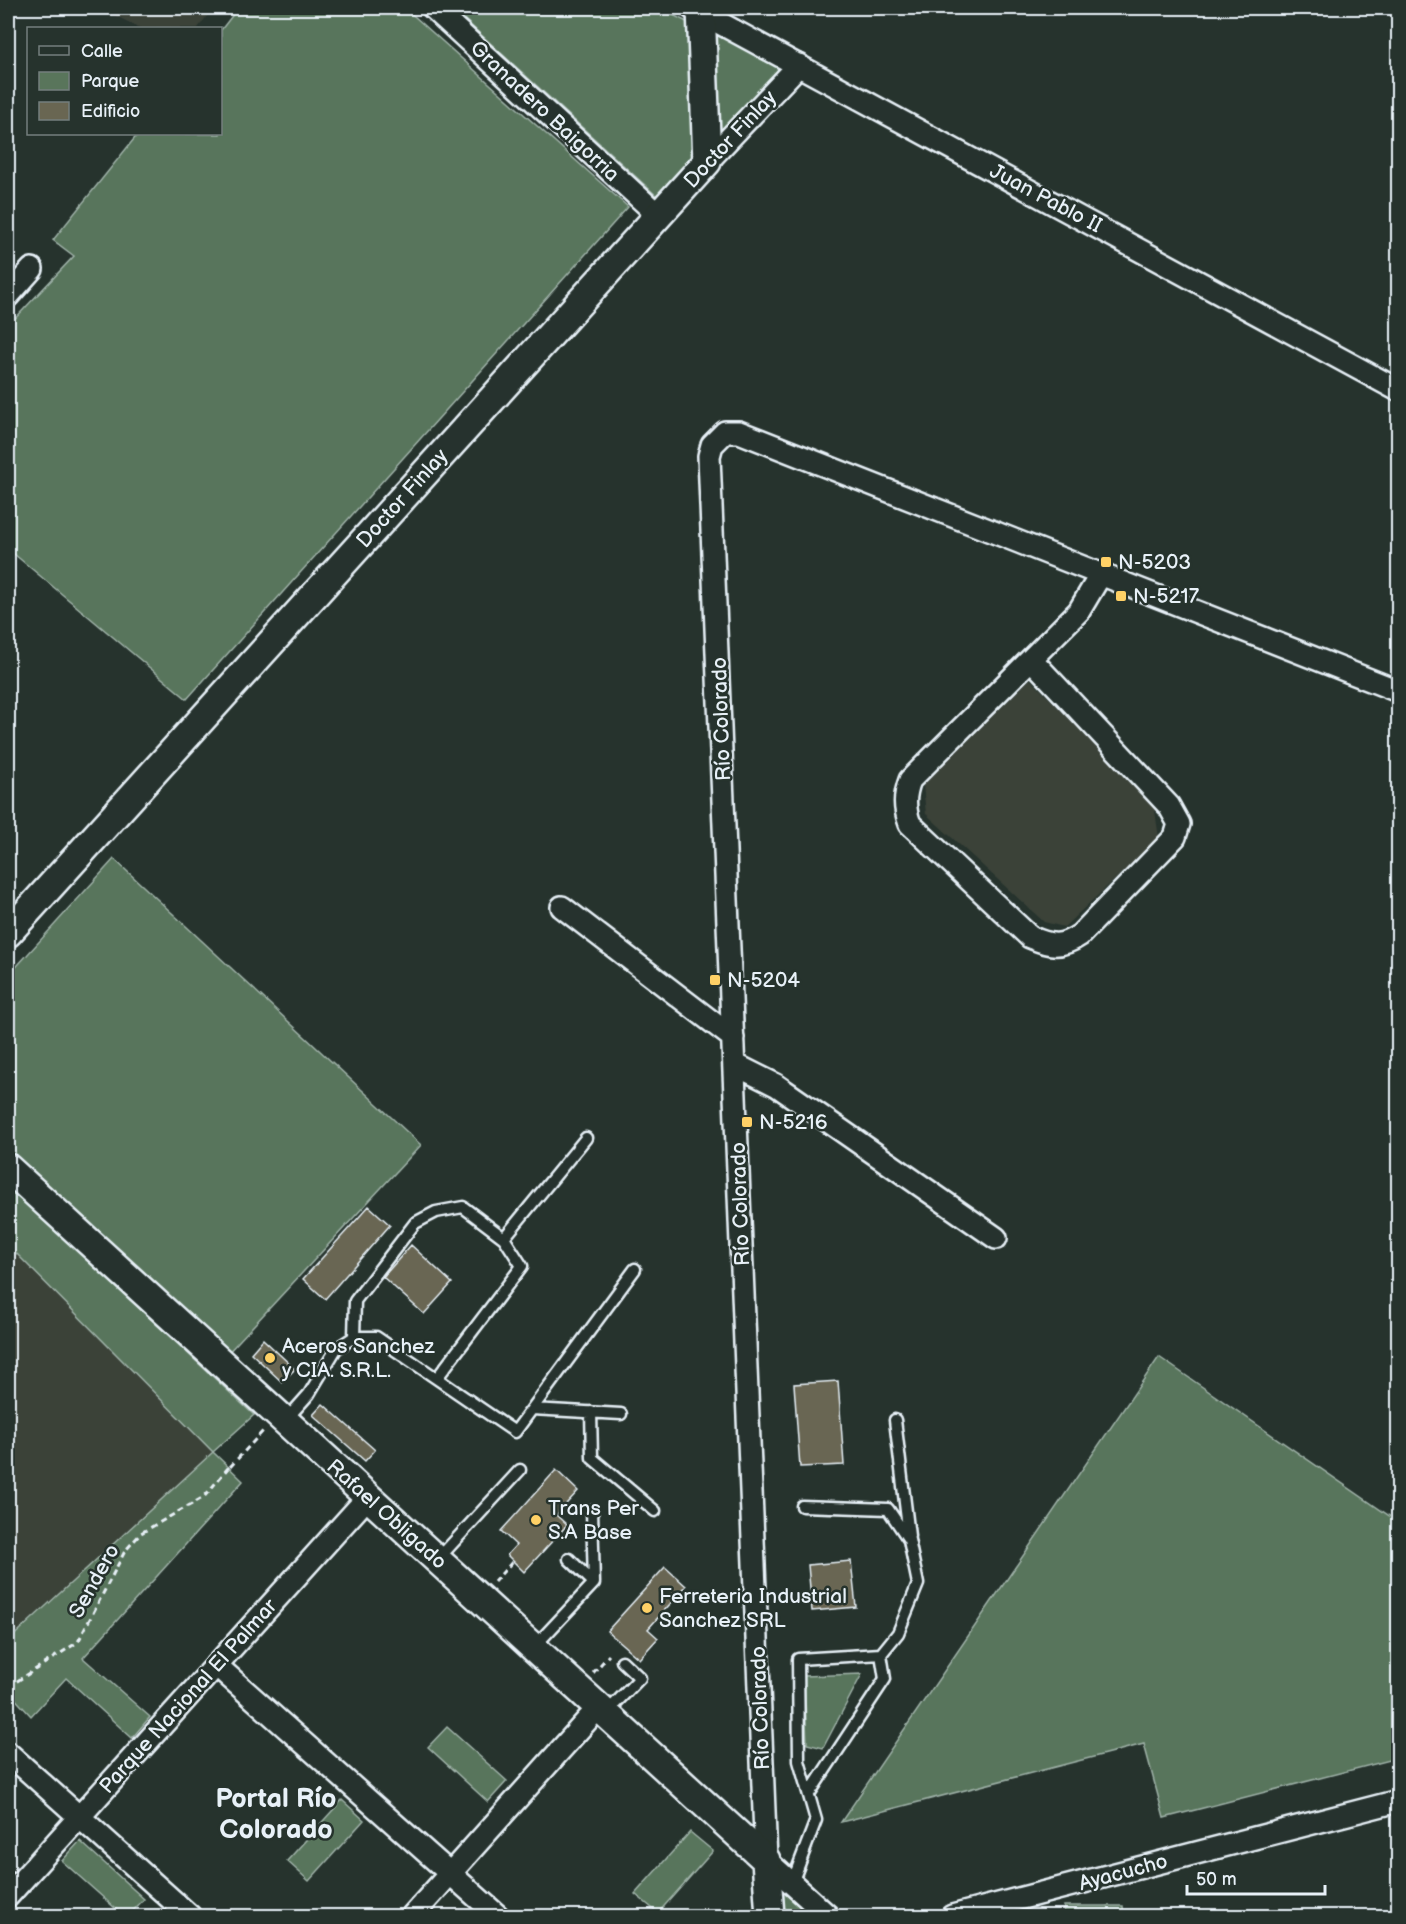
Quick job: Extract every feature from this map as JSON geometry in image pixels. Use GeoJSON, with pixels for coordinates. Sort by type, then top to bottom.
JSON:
{"type":"FeatureCollection","features":[{"type":"Feature","properties":{"kind":"street","name":"Granadero Baigorria"},"geometry":{"type":"LineString","coordinates":[[433,8],[658,215]]}},
{"type":"Feature","properties":{"kind":"street","name":"Juan Pablo II"},"geometry":{"type":"LineString","coordinates":[[698,9],[1398,390]]}},
{"type":"Feature","properties":{"kind":"street"},"geometry":{"type":"LineString","coordinates":[[698,9],[707,162]]}},
{"type":"Feature","properties":{"kind":"street","name":"Doctor Finlay"},"geometry":{"type":"LineString","coordinates":[[8,933],[658,215],[799,65]]}},
{"type":"Feature","properties":{"kind":"street"},"geometry":{"type":"LineString","coordinates":[[8,296],[32,269]]}},
{"type":"Feature","properties":{"kind":"street","name":"Río Colorado"},"geometry":{"type":"LineString","coordinates":[[770,1917],[709,456],[712,445],[720,435],[729,431],[739,432],[1101,574]]}},
{"type":"Feature","properties":{"kind":"street"},"geometry":{"type":"LineString","coordinates":[[1031,659],[1169,806],[1179,824],[1175,837],[1080,935],[1069,942],[1049,945],[1030,937],[910,824],[905,810],[905,794],[910,780],[1079,610],[1101,574],[1398,691]]}},
{"type":"Feature","properties":{"kind":"street"},"geometry":{"type":"LineString","coordinates":[[562,907],[733,1038]]}},
{"type":"Feature","properties":{"kind":"street"},"geometry":{"type":"LineString","coordinates":[[734,1064],[776,1085],[996,1238]]}},
{"type":"Feature","properties":{"kind":"street","name":"Rafael Obligado"},"geometry":{"type":"LineString","coordinates":[[8,1168],[766,1860]]}},
{"type":"Feature","properties":{"kind":"street","name":"Parque Nacional El Palmar"},"geometry":{"type":"LineString","coordinates":[[8,1896],[368,1497]]}},
{"type":"Feature","properties":{"kind":"street"},"geometry":{"type":"LineString","coordinates":[[216,1665],[498,1917]]}},
{"type":"Feature","properties":{"kind":"street"},"geometry":{"type":"LineString","coordinates":[[412,1917],[602,1710]]}},
{"type":"Feature","properties":{"kind":"street"},"geometry":{"type":"LineString","coordinates":[[8,1752],[190,1917]]}},
{"type":"Feature","properties":{"kind":"street","name":"Ayacucho"},"geometry":{"type":"LineString","coordinates":[[952,1917],[1398,1801]]}},
{"type":"Feature","properties":{"kind":"street"},"geometry":{"type":"LineString","coordinates":[[766,1860],[828,1917]]}},
{"type":"Feature","properties":{"kind":"lane"},"geometry":{"type":"LineString","coordinates":[[504,1238],[586,1138]]}},
{"type":"Feature","properties":{"kind":"lane"},"geometry":{"type":"LineString","coordinates":[[354,1337],[355,1301],[415,1223],[436,1212],[464,1207],[504,1238],[522,1266],[436,1378]]}},
{"type":"Feature","properties":{"kind":"lane"},"geometry":{"type":"LineString","coordinates":[[281,1418],[309,1394],[336,1349],[354,1337],[376,1337],[515,1432],[634,1269]]}},
{"type":"Feature","properties":{"kind":"lane"},"geometry":{"type":"LineString","coordinates":[[532,1409],[621,1414]]}},
{"type":"Feature","properties":{"kind":"lane"},"geometry":{"type":"LineString","coordinates":[[591,1412],[592,1458],[655,1511]]}},
{"type":"Feature","properties":{"kind":"lane"},"geometry":{"type":"LineString","coordinates":[[792,1883],[816,1820],[799,1761],[798,1659],[881,1654],[898,1634],[918,1584],[909,1540],[895,1420]]}},
{"type":"Feature","properties":{"kind":"lane"},"geometry":{"type":"LineString","coordinates":[[437,1560],[520,1470]]}},
{"type":"Feature","properties":{"kind":"lane"},"geometry":{"type":"LineString","coordinates":[[802,1506],[888,1509],[909,1540]]}},
{"type":"Feature","properties":{"kind":"lane"},"geometry":{"type":"LineString","coordinates":[[534,1648],[594,1583],[592,1510]]}},
{"type":"Feature","properties":{"kind":"lane"},"geometry":{"type":"LineString","coordinates":[[569,1558],[594,1583]]}},
{"type":"Feature","properties":{"kind":"lane"},"geometry":{"type":"LineString","coordinates":[[808,1794],[885,1679],[881,1654]]}},
{"type":"Feature","properties":{"kind":"lane"},"geometry":{"type":"LineString","coordinates":[[602,1710],[640,1678],[622,1661]]}},
{"type":"Feature","properties":{"kind":"path","name":"Sendero"},"geometry":{"type":"LineString","coordinates":[[8,1687],[78,1642],[125,1551],[141,1533],[204,1497],[228,1468],[227,1466],[230,1467],[281,1418]]}},
{"type":"Feature","properties":{"kind":"path"},"geometry":{"type":"LineString","coordinates":[[480,1598],[513,1561]]}},
{"type":"Feature","properties":{"kind":"path"},"geometry":{"type":"LineString","coordinates":[[579,1689],[613,1650]]}},
{"type":"Feature","properties":{"kind":"shaded area"},"geometry":{"type":"Polygon","coordinates":[[[100,8],[213,8],[199,27],[138,27],[100,8]]]}},
{"type":"Feature","properties":{"kind":"shaded area"},"geometry":{"type":"Polygon","coordinates":[[[1030,679],[1154,804],[1159,838],[1064,927],[1044,922],[926,814],[923,785],[1030,679]]]}},
{"type":"Feature","properties":{"kind":"shaded area"},"geometry":{"type":"Polygon","coordinates":[[[8,1245],[213,1452],[8,1641],[8,1245]]]}},
{"type":"Feature","properties":{"kind":"green space"},"geometry":{"type":"Polygon","coordinates":[[[238,8],[405,8],[628,207],[187,699],[8,549],[8,326],[74,256],[53,240],[137,135],[222,135],[222,29],[238,8]]]}},
{"type":"Feature","properties":{"kind":"green space"},"geometry":{"type":"Polygon","coordinates":[[[452,8],[659,8],[691,24],[694,159],[659,198],[452,8]]]}},
{"type":"Feature","properties":{"kind":"green space"},"geometry":{"type":"Polygon","coordinates":[[[715,34],[784,68],[716,140],[715,34]]]}},
{"type":"Feature","properties":{"kind":"green space"},"geometry":{"type":"Polygon","coordinates":[[[114,859],[421,1145],[226,1355],[8,1154],[8,976],[114,859]]]}},
{"type":"Feature","properties":{"kind":"green space"},"geometry":{"type":"Polygon","coordinates":[[[8,1186],[254,1415],[213,1452],[8,1245],[8,1186]]]}},
{"type":"Feature","properties":{"kind":"green space"},"geometry":{"type":"Polygon","coordinates":[[[1159,1357],[1398,1522],[1398,1758],[1164,1818],[1144,1744],[841,1822],[1159,1357]]]}},
{"type":"Feature","properties":{"kind":"green space"},"geometry":{"type":"Polygon","coordinates":[[[213,1452],[243,1481],[83,1658],[150,1717],[132,1738],[66,1678],[31,1716],[8,1691],[8,1641],[213,1452]]]}},
{"type":"Feature","properties":{"kind":"green space"},"geometry":{"type":"Polygon","coordinates":[[[862,1674],[823,1748],[807,1744],[804,1676],[862,1674]]]}},
{"type":"Feature","properties":{"kind":"green space"},"geometry":{"type":"Polygon","coordinates":[[[447,1727],[507,1781],[488,1802],[428,1747],[447,1727]]]}},
{"type":"Feature","properties":{"kind":"green space"},"geometry":{"type":"Polygon","coordinates":[[[342,1800],[364,1820],[309,1881],[287,1861],[342,1800]]]}},
{"type":"Feature","properties":{"kind":"green space"},"geometry":{"type":"Polygon","coordinates":[[[690,1832],[713,1851],[658,1913],[635,1894],[690,1832]]]}},
{"type":"Feature","properties":{"kind":"green space"},"geometry":{"type":"Polygon","coordinates":[[[80,1841],[144,1899],[128,1916],[124,1916],[62,1861],[80,1841]]]}},
{"type":"Feature","properties":{"kind":"green space"},"geometry":{"type":"Polygon","coordinates":[[[777,1878],[820,1916],[779,1916],[777,1878]]]}},
{"type":"Feature","properties":{"kind":"green space"},"geometry":{"type":"Polygon","coordinates":[[[1064,1906],[1123,1906],[1124,1916],[1064,1916],[1064,1906]]]}},
{"type":"Feature","properties":{"kind":"building"},"geometry":{"type":"Polygon","coordinates":[[[369,1206],[390,1225],[325,1299],[303,1279],[369,1206]]]}},
{"type":"Feature","properties":{"kind":"building"},"geometry":{"type":"Polygon","coordinates":[[[411,1245],[452,1283],[424,1314],[383,1277],[411,1245]]]}},
{"type":"Feature","properties":{"kind":"building","name":"Aceros Sanchez y CIA. S.R.L."},"geometry":{"type":"Polygon","coordinates":[[[263,1339],[295,1369],[282,1382],[251,1353],[263,1339]]]}},
{"type":"Feature","properties":{"kind":"building"},"geometry":{"type":"Polygon","coordinates":[[[838,1381],[844,1465],[800,1467],[794,1384],[838,1381]]]}},
{"type":"Feature","properties":{"kind":"building"},"geometry":{"type":"Polygon","coordinates":[[[323,1404],[375,1450],[365,1461],[313,1415],[323,1404]]]}},
{"type":"Feature","properties":{"kind":"building","name":"Trans Per S.A Base"},"geometry":{"type":"Polygon","coordinates":[[[556,1470],[578,1491],[556,1515],[567,1525],[524,1572],[507,1555],[516,1545],[501,1531],[556,1470]]]}},
{"type":"Feature","properties":{"kind":"building"},"geometry":{"type":"Polygon","coordinates":[[[851,1561],[856,1607],[812,1611],[808,1565],[851,1561]]]}},
{"type":"Feature","properties":{"kind":"building","name":"Ferreteria Industrial Sanchez SRL"},"geometry":{"type":"Polygon","coordinates":[[[665,1567],[686,1586],[648,1629],[658,1638],[639,1659],[607,1631],[665,1567]]]}},
{"type":"Feature","properties":{"kind":"place","name":"N-5203"},"geometry":{"type":"Point","coordinates":[1106,562]}},
{"type":"Feature","properties":{"kind":"place","name":"N-5217"},"geometry":{"type":"Point","coordinates":[1121,596]}},
{"type":"Feature","properties":{"kind":"place","name":"N-5204"},"geometry":{"type":"Point","coordinates":[715,980]}},
{"type":"Feature","properties":{"kind":"place","name":"N-5216"},"geometry":{"type":"Point","coordinates":[747,1122]}},
{"type":"Feature","properties":{"kind":"place","name":"Aceros Sanchez y CIA. S.R.L."},"geometry":{"type":"Point","coordinates":[270,1358]}},
{"type":"Feature","properties":{"kind":"place","name":"Trans Per S.A Base"},"geometry":{"type":"Point","coordinates":[536,1520]}},
{"type":"Feature","properties":{"kind":"place","name":"Ferreteria Industrial Sanchez SRL"},"geometry":{"type":"Point","coordinates":[647,1608]}},
{"type":"Feature","properties":{"kind":"district","name":"Portal Río Colorado"},"geometry":{"type":"Point","coordinates":[276,1814]}}]}
